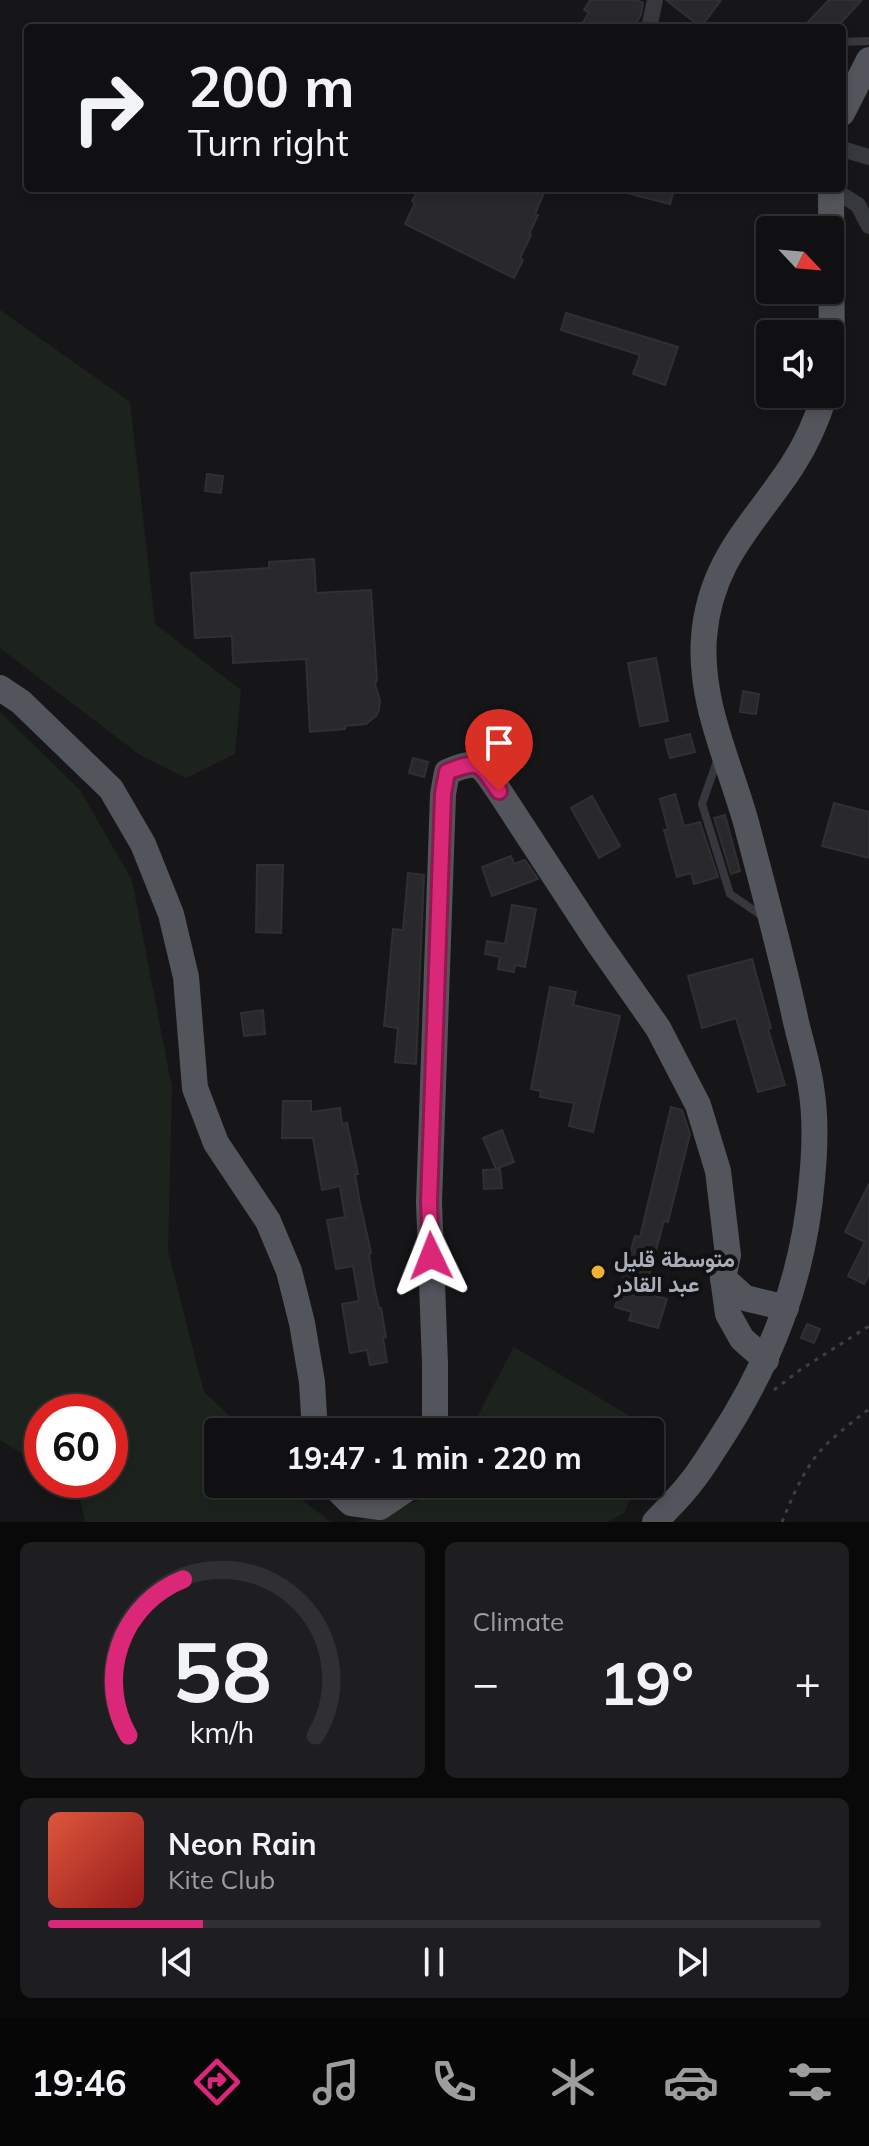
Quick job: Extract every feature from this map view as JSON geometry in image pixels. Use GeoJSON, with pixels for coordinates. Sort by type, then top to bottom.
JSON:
{"type":"FeatureCollection","features":[{"type":"Feature","properties":{"kind":"main road"},"geometry":{"type":"LineString","coordinates":[[846,99],[869,60]]}},
{"type":"Feature","properties":{"kind":"main road"},"geometry":{"type":"LineString","coordinates":[[831,192],[832,320]]}},
{"type":"Feature","properties":{"kind":"main road"},"geometry":{"type":"LineString","coordinates":[[655,1522],[692,1482],[730,1424],[766,1360],[800,1261],[809,1214],[814,1128],[811,1088],[744,816],[708,705],[703,670],[704,638],[716,579],[746,528],[792,467],[821,408]]}},
{"type":"Feature","properties":{"kind":"main road"},"geometry":{"type":"LineString","coordinates":[[0,688],[21,702],[111,789],[143,844],[171,914],[186,977],[195,1088],[216,1143],[268,1221],[289,1271],[302,1323],[312,1382],[314,1418]]}},
{"type":"Feature","properties":{"kind":"main road"},"geometry":{"type":"LineString","coordinates":[[435,1418],[429,1202],[441,826],[447,772],[467,763],[482,768],[658,1028],[698,1105],[718,1171],[728,1255],[723,1278],[728,1314],[742,1339],[766,1360]]}},
{"type":"Feature","properties":{"kind":"main road"},"geometry":{"type":"LineString","coordinates":[[723,1278],[745,1298],[786,1308]]}},
{"type":"Feature","properties":{"kind":"main road"},"geometry":{"type":"LineString","coordinates":[[346,1498],[351,1503],[380,1507],[393,1498]]}},
{"type":"Feature","properties":{"kind":"street"},"geometry":{"type":"LineString","coordinates":[[650,24],[655,0]]}},
{"type":"Feature","properties":{"kind":"street"},"geometry":{"type":"LineString","coordinates":[[846,150],[869,157]]}},
{"type":"Feature","properties":{"kind":"street"},"geometry":{"type":"LineString","coordinates":[[837,192],[858,205],[869,226]]}},
{"type":"Feature","properties":{"kind":"lane"},"geometry":{"type":"LineString","coordinates":[[846,42],[869,41]]}},
{"type":"Feature","properties":{"kind":"lane"},"geometry":{"type":"LineString","coordinates":[[722,746],[702,804],[730,894],[772,923]]}},
{"type":"Feature","properties":{"kind":"path"},"geometry":{"type":"LineString","coordinates":[[765,1397],[800,1370],[869,1326]]}},
{"type":"Feature","properties":{"kind":"path"},"geometry":{"type":"LineString","coordinates":[[782,1522],[808,1467],[828,1443],[869,1409]]}},
{"type":"Feature","properties":{"kind":"shaded area"},"geometry":{"type":"Polygon","coordinates":[[[0,310],[130,402],[155,624],[241,690],[235,754],[186,778],[140,755],[0,648],[0,310]]]}},
{"type":"Feature","properties":{"kind":"shaded area"},"geometry":{"type":"Polygon","coordinates":[[[0,712],[80,790],[132,880],[172,1088],[168,1251],[204,1392],[232,1418],[204,1418],[204,1498],[299,1498],[331,1522],[85,1522],[80,1498],[128,1498],[128,1394],[24,1394],[24,1455],[0,1440],[0,712]]]}},
{"type":"Feature","properties":{"kind":"shaded area"},"geometry":{"type":"Polygon","coordinates":[[[514,1347],[633,1418],[476,1418],[514,1347]]]}},
{"type":"Feature","properties":{"kind":"shaded area"},"geometry":{"type":"Polygon","coordinates":[[[425,1498],[631,1498],[624,1513],[607,1522],[356,1522],[425,1498]]]}},
{"type":"Feature","properties":{"kind":"building"},"geometry":{"type":"Polygon","coordinates":[[[590,0],[637,0],[643,3],[635,24],[582,24],[589,12],[584,10],[590,0]]]}},
{"type":"Feature","properties":{"kind":"building"},"geometry":{"type":"Polygon","coordinates":[[[666,0],[721,0],[703,24],[697,24],[666,0]]]}},
{"type":"Feature","properties":{"kind":"building"},"geometry":{"type":"Polygon","coordinates":[[[829,0],[862,0],[840,24],[806,24],[829,0]]]}},
{"type":"Feature","properties":{"kind":"building"},"geometry":{"type":"Polygon","coordinates":[[[417,192],[544,192],[520,258],[523,260],[514,278],[405,224],[415,203],[412,201],[417,192]]]}},
{"type":"Feature","properties":{"kind":"building"},"geometry":{"type":"Polygon","coordinates":[[[627,192],[674,192],[670,204],[627,192]]]}},
{"type":"Feature","properties":{"kind":"building"},"geometry":{"type":"Polygon","coordinates":[[[566,313],[678,347],[665,385],[633,374],[640,355],[561,330],[566,313]]]}},
{"type":"Feature","properties":{"kind":"building"},"geometry":{"type":"Polygon","coordinates":[[[207,474],[223,476],[221,493],[205,491],[207,474]]]}},
{"type":"Feature","properties":{"kind":"building"},"geometry":{"type":"Polygon","coordinates":[[[314,559],[316,593],[371,590],[375,684],[380,700],[376,716],[366,724],[310,732],[306,659],[233,663],[232,636],[195,638],[191,573],[269,568],[269,562],[314,559]]]}},
{"type":"Feature","properties":{"kind":"building"},"geometry":{"type":"Polygon","coordinates":[[[656,658],[668,721],[640,726],[628,663],[656,658]]]}},
{"type":"Feature","properties":{"kind":"building"},"geometry":{"type":"Polygon","coordinates":[[[743,691],[759,694],[756,714],[740,712],[743,691]]]}},
{"type":"Feature","properties":{"kind":"building"},"geometry":{"type":"Polygon","coordinates":[[[690,734],[695,752],[670,758],[665,740],[690,734]]]}},
{"type":"Feature","properties":{"kind":"building"},"geometry":{"type":"Polygon","coordinates":[[[413,758],[428,762],[424,777],[409,773],[413,758]]]}},
{"type":"Feature","properties":{"kind":"building"},"geometry":{"type":"Polygon","coordinates":[[[675,794],[684,826],[700,822],[718,877],[694,884],[691,873],[677,877],[664,830],[668,830],[660,799],[675,794]]]}},
{"type":"Feature","properties":{"kind":"building"},"geometry":{"type":"Polygon","coordinates":[[[592,796],[620,846],[599,858],[571,808],[592,796]]]}},
{"type":"Feature","properties":{"kind":"building"},"geometry":{"type":"Polygon","coordinates":[[[834,803],[869,812],[869,858],[822,846],[834,803]]]}},
{"type":"Feature","properties":{"kind":"building"},"geometry":{"type":"Polygon","coordinates":[[[725,815],[740,871],[731,874],[714,818],[725,815]]]}},
{"type":"Feature","properties":{"kind":"building"},"geometry":{"type":"Polygon","coordinates":[[[511,856],[514,864],[525,860],[538,879],[492,896],[482,867],[511,856]]]}},
{"type":"Feature","properties":{"kind":"building"},"geometry":{"type":"Polygon","coordinates":[[[257,865],[283,865],[281,933],[256,932],[257,865]]]}},
{"type":"Feature","properties":{"kind":"building"},"geometry":{"type":"Polygon","coordinates":[[[408,873],[424,875],[416,1064],[395,1062],[398,1028],[384,1026],[393,929],[403,930],[408,873]]]}},
{"type":"Feature","properties":{"kind":"building"},"geometry":{"type":"Polygon","coordinates":[[[512,905],[536,909],[525,967],[515,965],[514,972],[498,969],[500,957],[485,954],[487,941],[505,944],[512,905]]]}},
{"type":"Feature","properties":{"kind":"building"},"geometry":{"type":"Polygon","coordinates":[[[752,959],[785,1085],[758,1092],[736,1018],[702,1028],[688,976],[752,959]]]}},
{"type":"Feature","properties":{"kind":"building"},"geometry":{"type":"Polygon","coordinates":[[[550,987],[576,992],[573,1005],[620,1016],[593,1132],[569,1126],[574,1103],[540,1097],[541,1091],[531,1089],[550,987]]]}},
{"type":"Feature","properties":{"kind":"building"},"geometry":{"type":"Polygon","coordinates":[[[263,1010],[265,1034],[244,1036],[241,1013],[263,1010]]]}},
{"type":"Feature","properties":{"kind":"building"},"geometry":{"type":"Polygon","coordinates":[[[283,1101],[311,1101],[311,1112],[340,1108],[342,1124],[347,1123],[358,1174],[355,1174],[371,1253],[374,1286],[386,1337],[383,1338],[387,1362],[370,1365],[367,1350],[350,1353],[342,1304],[359,1301],[353,1266],[336,1269],[327,1220],[345,1217],[340,1186],[322,1190],[313,1138],[282,1138],[283,1101]]]}},
{"type":"Feature","properties":{"kind":"building"},"geometry":{"type":"Polygon","coordinates":[[[671,1107],[682,1110],[690,1134],[668,1222],[664,1221],[647,1283],[658,1286],[655,1296],[667,1299],[658,1328],[629,1320],[632,1312],[615,1307],[635,1236],[640,1237],[671,1107]]]}},
{"type":"Feature","properties":{"kind":"building"},"geometry":{"type":"Polygon","coordinates":[[[502,1130],[514,1162],[496,1169],[483,1138],[502,1130]]]}},
{"type":"Feature","properties":{"kind":"building"},"geometry":{"type":"Polygon","coordinates":[[[500,1169],[502,1188],[484,1189],[483,1170],[500,1169]]]}},
{"type":"Feature","properties":{"kind":"building"},"geometry":{"type":"Polygon","coordinates":[[[869,1184],[869,1275],[864,1284],[848,1276],[865,1242],[845,1232],[869,1184]]]}},
{"type":"Feature","properties":{"kind":"building"},"geometry":{"type":"Polygon","coordinates":[[[807,1324],[820,1329],[814,1343],[801,1338],[807,1324]]]}},
{"type":"Feature","properties":{"kind":"place","name":"متوسطة قليل عبد القادر"},"geometry":{"type":"Point","coordinates":[598,1272]}},
{"type":"Feature","properties":{"kind":"route"},"geometry":{"type":"LineString","coordinates":[[431,1256],[429,1202],[434,998],[443,794],[447,772],[467,763],[482,768],[499,791]]}}]}
